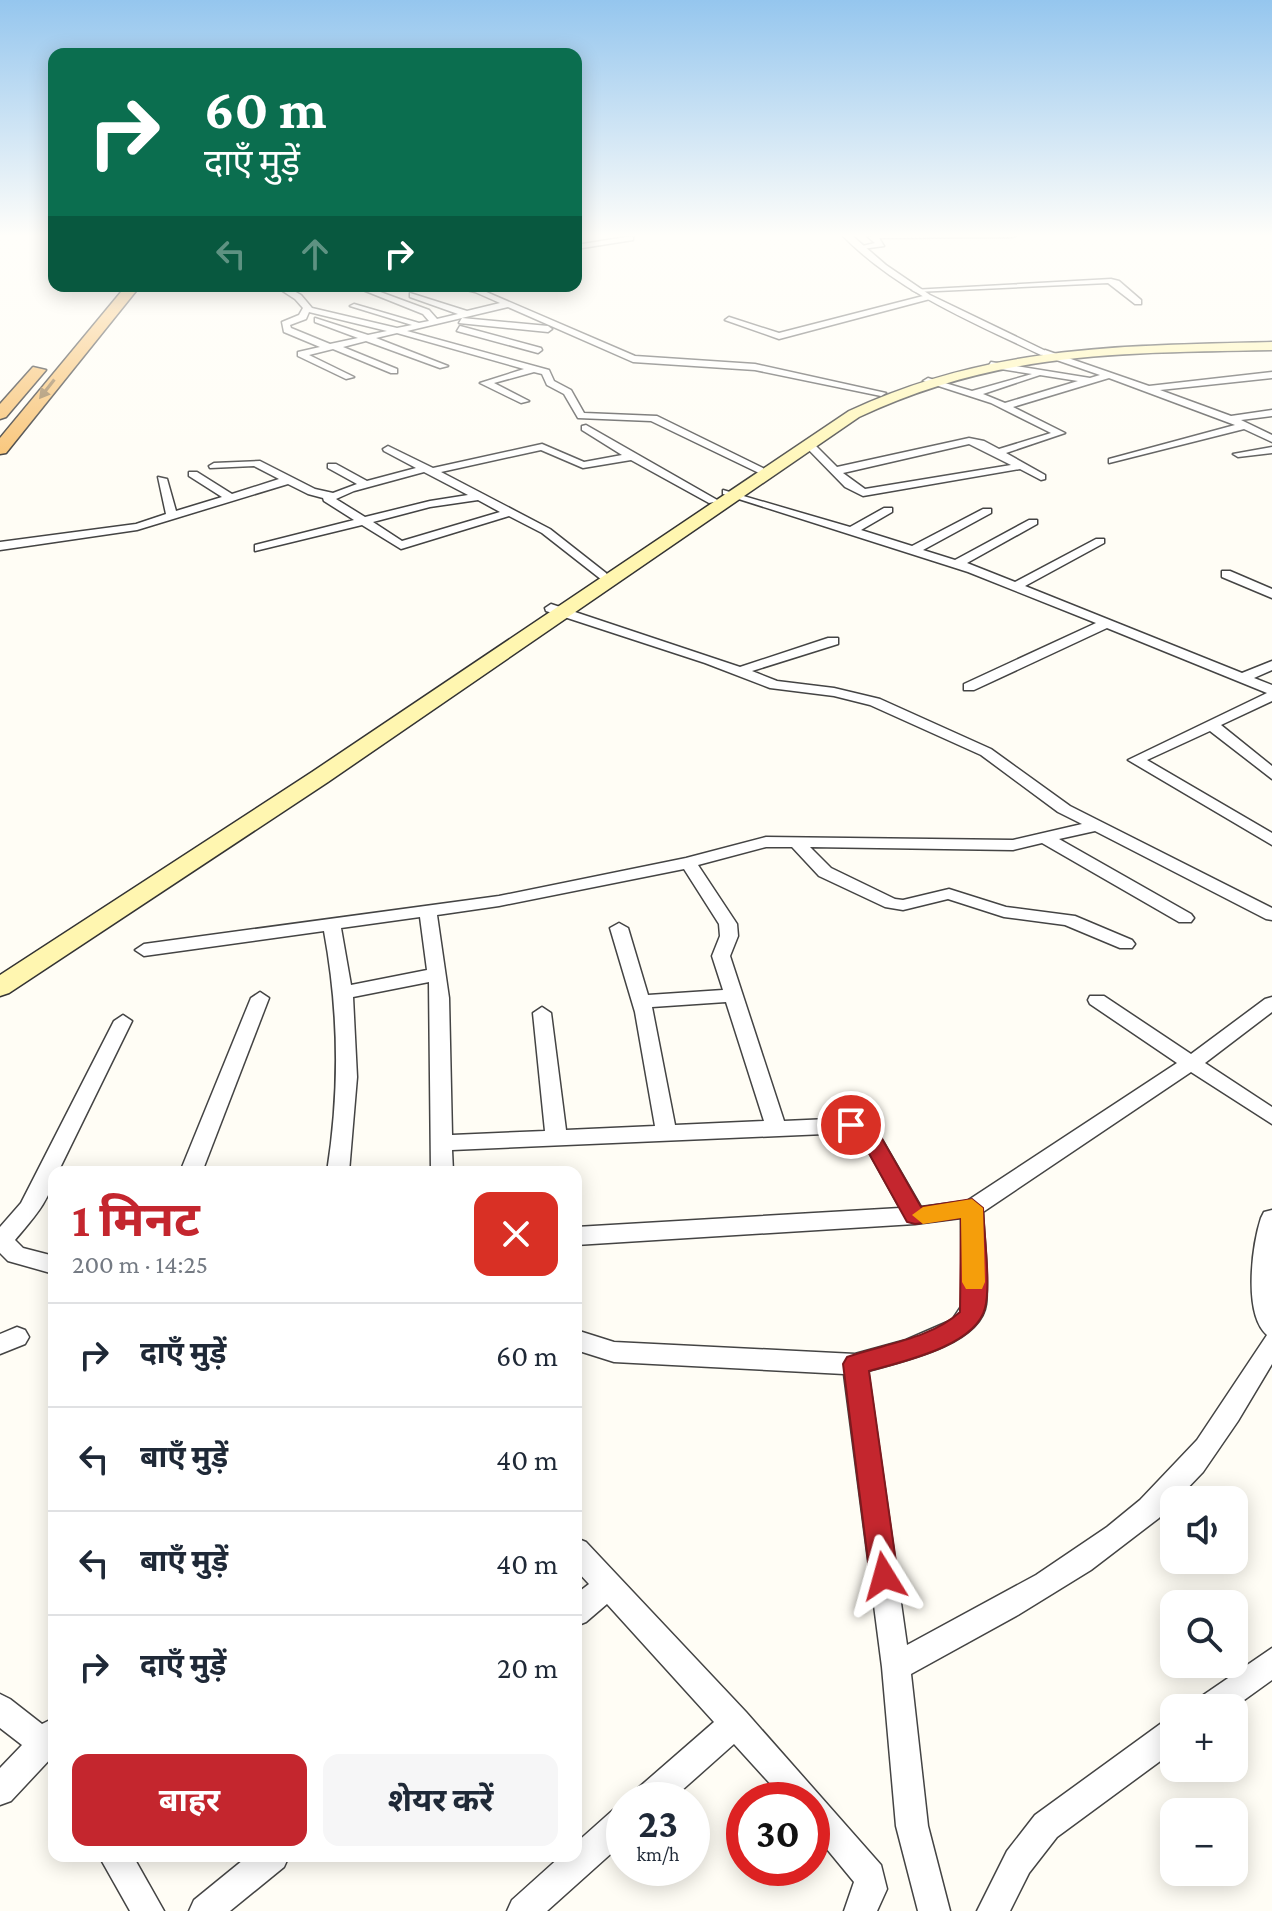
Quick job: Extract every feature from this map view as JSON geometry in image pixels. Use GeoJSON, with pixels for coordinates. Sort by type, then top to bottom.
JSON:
{"type":"FeatureCollection","features":[{"type":"Feature","properties":{"kind":"highway"},"geometry":{"type":"LineString","coordinates":[[0,449],[103,322]]}},
{"type":"Feature","properties":{"kind":"highway"},"geometry":{"type":"LineString","coordinates":[[0,414],[45,361]]}},
{"type":"Feature","properties":{"kind":"main road"},"geometry":{"type":"LineString","coordinates":[[0,987],[558,610],[759,470],[844,413],[881,393],[947,370],[1048,354],[1272,345]]}},
{"type":"Feature","properties":{"kind":"main road"},"geometry":{"type":"LineString","coordinates":[[0,971],[558,610],[602,576],[725,496],[887,396],[928,381],[1048,354]]}},
{"type":"Feature","properties":{"kind":"street"},"geometry":{"type":"LineString","coordinates":[[288,322],[285,324],[287,330],[394,371]]}},
{"type":"Feature","properties":{"kind":"street"},"geometry":{"type":"LineString","coordinates":[[329,322],[443,366]]}},
{"type":"Feature","properties":{"kind":"street"},"geometry":{"type":"LineString","coordinates":[[355,322],[548,373],[550,383],[570,394],[577,413],[584,417],[619,414],[653,418],[759,470]]}},
{"type":"Feature","properties":{"kind":"street"},"geometry":{"type":"LineString","coordinates":[[411,322],[421,325]]}},
{"type":"Feature","properties":{"kind":"street"},"geometry":{"type":"LineString","coordinates":[[349,377],[301,355],[433,322]]}},
{"type":"Feature","properties":{"kind":"street"},"geometry":{"type":"LineString","coordinates":[[435,322],[538,350]]}},
{"type":"Feature","properties":{"kind":"street"},"geometry":{"type":"LineString","coordinates":[[487,322],[560,328]]}},
{"type":"Feature","properties":{"kind":"street"},"geometry":{"type":"LineString","coordinates":[[547,322],[633,359],[760,368],[881,393]]}},
{"type":"Feature","properties":{"kind":"street"},"geometry":{"type":"LineString","coordinates":[[736,322],[779,336],[831,322]]}},
{"type":"Feature","properties":{"kind":"street"},"geometry":{"type":"LineString","coordinates":[[980,322],[1048,354],[1175,398],[1272,439]]}},
{"type":"Feature","properties":{"kind":"street"},"geometry":{"type":"LineString","coordinates":[[991,365],[1093,381]]}},
{"type":"Feature","properties":{"kind":"street"},"geometry":{"type":"LineString","coordinates":[[524,401],[485,384],[534,368]]}},
{"type":"Feature","properties":{"kind":"street"},"geometry":{"type":"LineString","coordinates":[[974,394],[1044,373]]}},
{"type":"Feature","properties":{"kind":"street"},"geometry":{"type":"LineString","coordinates":[[515,374],[570,394]]}},
{"type":"Feature","properties":{"kind":"street"},"geometry":{"type":"LineString","coordinates":[[1005,406],[1111,375]]}},
{"type":"Feature","properties":{"kind":"street"},"geometry":{"type":"LineString","coordinates":[[1150,389],[1272,375]]}},
{"type":"Feature","properties":{"kind":"street"},"geometry":{"type":"LineString","coordinates":[[849,485],[1002,455],[1060,433],[1005,406],[928,381]]}},
{"type":"Feature","properties":{"kind":"street"},"geometry":{"type":"LineString","coordinates":[[1175,398],[1272,387]]}},
{"type":"Feature","properties":{"kind":"street"},"geometry":{"type":"LineString","coordinates":[[1229,419],[1272,413]]}},
{"type":"Feature","properties":{"kind":"street"},"geometry":{"type":"LineString","coordinates":[[1113,461],[1245,426]]}},
{"type":"Feature","properties":{"kind":"street"},"geometry":{"type":"LineString","coordinates":[[586,428],[632,457],[725,496],[957,564],[1272,690]]}},
{"type":"Feature","properties":{"kind":"street"},"geometry":{"type":"LineString","coordinates":[[835,471],[966,441],[976,442],[1041,477]]}},
{"type":"Feature","properties":{"kind":"street"},"geometry":{"type":"LineString","coordinates":[[809,445],[849,485],[866,493],[1021,466]]}},
{"type":"Feature","properties":{"kind":"street"},"geometry":{"type":"LineString","coordinates":[[214,466],[256,463],[312,492],[332,496],[365,484],[542,447],[583,465],[632,457]]}},
{"type":"Feature","properties":{"kind":"street"},"geometry":{"type":"LineString","coordinates":[[388,449],[482,496],[560,540],[602,576]]}},
{"type":"Feature","properties":{"kind":"street"},"geometry":{"type":"LineString","coordinates":[[1238,454],[1272,450]]}},
{"type":"Feature","properties":{"kind":"street"},"geometry":{"type":"LineString","coordinates":[[332,466],[365,484]]}},
{"type":"Feature","properties":{"kind":"street"},"geometry":{"type":"LineString","coordinates":[[193,474],[233,499]]}},
{"type":"Feature","properties":{"kind":"street"},"geometry":{"type":"LineString","coordinates":[[162,479],[172,517]]}},
{"type":"Feature","properties":{"kind":"street"},"geometry":{"type":"LineString","coordinates":[[0,546],[119,531],[288,480]]}},
{"type":"Feature","properties":{"kind":"street"},"geometry":{"type":"LineString","coordinates":[[332,496],[330,502],[393,543],[404,545],[511,512]]}},
{"type":"Feature","properties":{"kind":"street"},"geometry":{"type":"LineString","coordinates":[[259,548],[360,521],[482,496]]}},
{"type":"Feature","properties":{"kind":"street"},"geometry":{"type":"LineString","coordinates":[[852,531],[888,510]]}},
{"type":"Feature","properties":{"kind":"street"},"geometry":{"type":"LineString","coordinates":[[914,550],[987,511]]}},
{"type":"Feature","properties":{"kind":"street"},"geometry":{"type":"LineString","coordinates":[[957,564],[1033,522]]}},
{"type":"Feature","properties":{"kind":"street"},"geometry":{"type":"LineString","coordinates":[[1016,586],[1100,541]]}},
{"type":"Feature","properties":{"kind":"street"},"geometry":{"type":"LineString","coordinates":[[1226,574],[1272,594]]}},
{"type":"Feature","properties":{"kind":"street"},"geometry":{"type":"LineString","coordinates":[[1257,588],[1272,581]]}},
{"type":"Feature","properties":{"kind":"street"},"geometry":{"type":"LineString","coordinates":[[558,610],[784,687],[823,690],[867,699],[931,726],[998,759],[1064,809],[1272,915]]}},
{"type":"Feature","properties":{"kind":"street"},"geometry":{"type":"LineString","coordinates":[[969,687],[1107,623]]}},
{"type":"Feature","properties":{"kind":"street"},"geometry":{"type":"LineString","coordinates":[[740,671],[833,641]]}},
{"type":"Feature","properties":{"kind":"street"},"geometry":{"type":"LineString","coordinates":[[1242,678],[1272,665]]}},
{"type":"Feature","properties":{"kind":"street"},"geometry":{"type":"LineString","coordinates":[[1268,834],[1136,760],[1272,696]]}},
{"type":"Feature","properties":{"kind":"street"},"geometry":{"type":"LineString","coordinates":[[1211,724],[1272,774]]}},
{"type":"Feature","properties":{"kind":"street"},"geometry":{"type":"LineString","coordinates":[[144,950],[428,912],[688,863],[766,842],[1008,845],[1096,826]]}},
{"type":"Feature","properties":{"kind":"street"},"geometry":{"type":"LineString","coordinates":[[1045,838],[1185,918]]}},
{"type":"Feature","properties":{"kind":"street"},"geometry":{"type":"LineString","coordinates":[[795,841],[825,872],[894,904],[949,894],[1004,912],[1069,920],[1126,944]]}},
{"type":"Feature","properties":{"kind":"street"},"geometry":{"type":"LineString","coordinates":[[688,863],[728,924],[729,936],[721,956],[776,1127]]}},
{"type":"Feature","properties":{"kind":"street"},"geometry":{"type":"LineString","coordinates":[[428,912],[438,974],[442,1166]]}},
{"type":"Feature","properties":{"kind":"street"},"geometry":{"type":"LineString","coordinates":[[331,923],[346,992],[348,1078],[339,1166]]}},
{"type":"Feature","properties":{"kind":"street"},"geometry":{"type":"LineString","coordinates":[[619,928],[641,1002],[666,1132]]}},
{"type":"Feature","properties":{"kind":"street"},"geometry":{"type":"LineString","coordinates":[[346,992],[438,974]]}},
{"type":"Feature","properties":{"kind":"street"},"geometry":{"type":"LineString","coordinates":[[641,1002],[733,995]]}},
{"type":"Feature","properties":{"kind":"street"},"geometry":{"type":"LineString","coordinates":[[193,1166],[260,998]]}},
{"type":"Feature","properties":{"kind":"street"},"geometry":{"type":"LineString","coordinates":[[1097,1000],[1272,1117]]}},
{"type":"Feature","properties":{"kind":"street"},"geometry":{"type":"LineString","coordinates":[[582,1236],[915,1216],[972,1208],[1189,1063],[1272,1003]]}},
{"type":"Feature","properties":{"kind":"street"},"geometry":{"type":"LineString","coordinates":[[542,1013],[556,1136]]}},
{"type":"Feature","properties":{"kind":"street"},"geometry":{"type":"LineString","coordinates":[[50,1166],[123,1021]]}},
{"type":"Feature","properties":{"kind":"street"},"geometry":{"type":"LineString","coordinates":[[441,1143],[841,1123],[861,1129],[876,1146],[915,1216]]}},
{"type":"Feature","properties":{"kind":"street"},"geometry":{"type":"LineString","coordinates":[[48,1170],[29,1208],[1,1241],[16,1255],[48,1263]]}},
{"type":"Feature","properties":{"kind":"street"},"geometry":{"type":"LineString","coordinates":[[582,1342],[614,1352],[855,1364],[911,1349],[960,1327],[974,1307],[972,1208]]}},
{"type":"Feature","properties":{"kind":"street"},"geometry":{"type":"LineString","coordinates":[[1272,1218],[1264,1239],[1261,1267],[1272,1327]]}},
{"type":"Feature","properties":{"kind":"street"},"geometry":{"type":"LineString","coordinates":[[896,1667],[1050,1581],[1125,1530],[1181,1479],[1231,1410],[1272,1343]]}},
{"type":"Feature","properties":{"kind":"street"},"geometry":{"type":"LineString","coordinates":[[855,1364],[896,1667],[912,1826],[934,1911]]}},
{"type":"Feature","properties":{"kind":"street"},"geometry":{"type":"LineString","coordinates":[[582,1558],[790,1782]]}},
{"type":"Feature","properties":{"kind":"street"},"geometry":{"type":"LineString","coordinates":[[582,1607],[608,1586]]}},
{"type":"Feature","properties":{"kind":"street"},"geometry":{"type":"LineString","coordinates":[[1228,1694],[1272,1662]]}},
{"type":"Feature","properties":{"kind":"street"},"geometry":{"type":"LineString","coordinates":[[0,1709],[48,1737]]}},
{"type":"Feature","properties":{"kind":"street"},"geometry":{"type":"LineString","coordinates":[[668,1782],[736,1722]]}},
{"type":"Feature","properties":{"kind":"street"},"geometry":{"type":"LineString","coordinates":[[0,1790],[48,1739]]}},
{"type":"Feature","properties":{"kind":"street"},"geometry":{"type":"LineString","coordinates":[[993,1911],[1018,1862],[1046,1826],[1160,1743]]}},
{"type":"Feature","properties":{"kind":"street"},"geometry":{"type":"LineString","coordinates":[[830,1828],[870,1876],[871,1889],[860,1911]]}},
{"type":"Feature","properties":{"kind":"street"},"geometry":{"type":"LineString","coordinates":[[582,1858],[606,1837]]}},
{"type":"Feature","properties":{"kind":"street"},"geometry":{"type":"LineString","coordinates":[[119,1862],[148,1911]]}},
{"type":"Feature","properties":{"kind":"street"},"geometry":{"type":"LineString","coordinates":[[205,1911],[266,1862]]}},
{"type":"Feature","properties":{"kind":"street"},"geometry":{"type":"LineString","coordinates":[[523,1911],[578,1862]]}},
{"type":"Feature","properties":{"kind":"slow traffic"},"geometry":{"type":"LineString","coordinates":[[923,1215],[972,1208],[974,1282]]}},
{"type":"Feature","properties":{"kind":"route"},"geometry":{"type":"LineString","coordinates":[[851,1125],[870,1136],[915,1216],[972,1208],[974,1307],[969,1318],[960,1327],[911,1349],[855,1364],[884,1576]]}}]}
